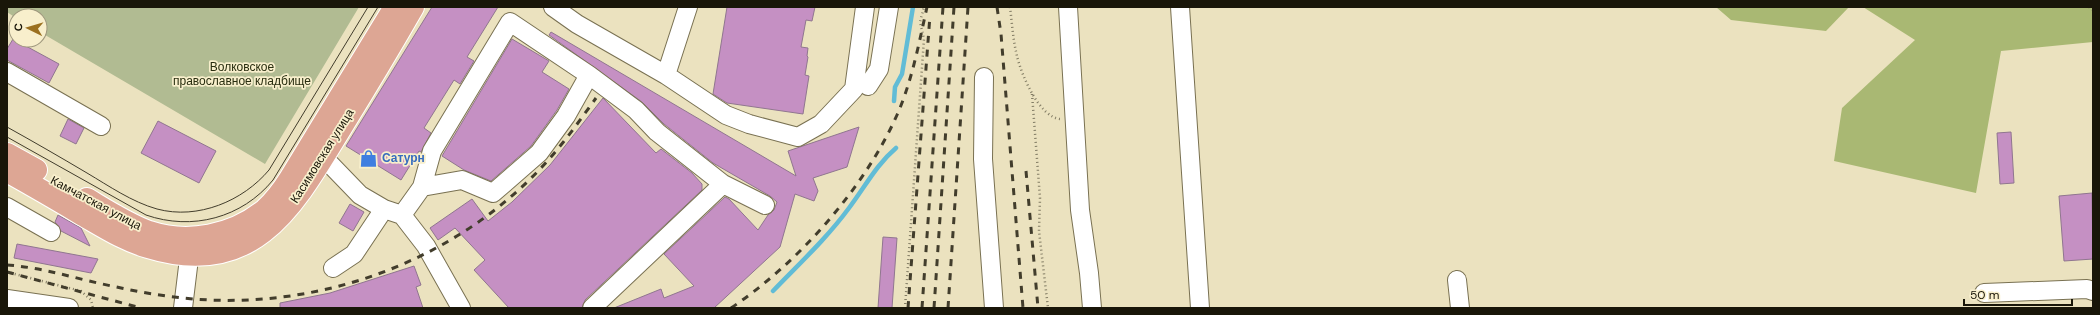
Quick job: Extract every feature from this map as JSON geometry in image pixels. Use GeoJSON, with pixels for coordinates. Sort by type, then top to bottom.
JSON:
{"type":"FeatureCollection","features":[{"type":"Feature","properties":{"kind":"main road","name":"Касимовская улица"},"geometry":{"type":"LineString","coordinates":[[315,155],[395,7]]}},
{"type":"Feature","properties":{"kind":"main road","name":"Касимовская улица"},"geometry":{"type":"LineString","coordinates":[[191,246],[210,236],[227,231],[266,209],[315,155],[414,7]]}},
{"type":"Feature","properties":{"kind":"main road","name":"Камчатская улица"},"geometry":{"type":"LineString","coordinates":[[7,154],[130,224],[191,246]]}},
{"type":"Feature","properties":{"kind":"main road","name":"Камчатская улица"},"geometry":{"type":"LineString","coordinates":[[7,171],[125,239],[162,251],[191,246]]}},
{"type":"Feature","properties":{"kind":"lane"},"geometry":{"type":"LineString","coordinates":[[553,7],[577,24],[666,75],[726,115],[749,124],[798,137],[821,124],[854,89],[865,7]]}},
{"type":"Feature","properties":{"kind":"lane"},"geometry":{"type":"LineString","coordinates":[[666,75],[688,7]]}},
{"type":"Feature","properties":{"kind":"lane"},"geometry":{"type":"LineString","coordinates":[[868,86],[879,69],[889,7]]}},
{"type":"Feature","properties":{"kind":"lane"},"geometry":{"type":"LineString","coordinates":[[1068,7],[1080,210],[1089,273],[1092,308]]}},
{"type":"Feature","properties":{"kind":"lane"},"geometry":{"type":"LineString","coordinates":[[1180,7],[1200,308]]}},
{"type":"Feature","properties":{"kind":"lane"},"geometry":{"type":"LineString","coordinates":[[402,215],[422,186],[432,151],[510,22],[589,74],[636,110],[657,132],[723,184],[765,205]]}},
{"type":"Feature","properties":{"kind":"lane"},"geometry":{"type":"LineString","coordinates":[[7,72],[101,126]]}},
{"type":"Feature","properties":{"kind":"lane"},"geometry":{"type":"LineString","coordinates":[[422,186],[462,180],[493,193],[539,153],[566,116],[589,74]]}},
{"type":"Feature","properties":{"kind":"lane"},"geometry":{"type":"LineString","coordinates":[[984,77],[983,159],[994,308]]}},
{"type":"Feature","properties":{"kind":"lane"},"geometry":{"type":"LineString","coordinates":[[315,155],[330,165],[360,195],[384,209],[402,215],[426,246],[462,308]]}},
{"type":"Feature","properties":{"kind":"lane"},"geometry":{"type":"LineString","coordinates":[[592,308],[723,184]]}},
{"type":"Feature","properties":{"kind":"lane"},"geometry":{"type":"LineString","coordinates":[[7,207],[51,232]]}},
{"type":"Feature","properties":{"kind":"lane"},"geometry":{"type":"LineString","coordinates":[[333,268],[354,254],[384,209]]}},
{"type":"Feature","properties":{"kind":"lane"},"geometry":{"type":"LineString","coordinates":[[183,308],[191,246]]}},
{"type":"Feature","properties":{"kind":"lane"},"geometry":{"type":"LineString","coordinates":[[1457,280],[1460,308]]}},
{"type":"Feature","properties":{"kind":"lane"},"geometry":{"type":"LineString","coordinates":[[1984,293],[2087,289],[2093,291]]}},
{"type":"Feature","properties":{"kind":"lane"},"geometry":{"type":"LineString","coordinates":[[7,299],[69,308]]}},
{"type":"Feature","properties":{"kind":"path"},"geometry":{"type":"LineString","coordinates":[[905,308],[924,39],[920,22],[924,7]]}},
{"type":"Feature","properties":{"kind":"path"},"geometry":{"type":"LineString","coordinates":[[1010,7],[1017,57],[1032,94],[1038,104],[1054,118],[1075,119]]}},
{"type":"Feature","properties":{"kind":"path"},"geometry":{"type":"LineString","coordinates":[[2089,7],[2093,10]]}},
{"type":"Feature","properties":{"kind":"path"},"geometry":{"type":"LineString","coordinates":[[1032,94],[1040,198],[1039,231],[1048,308]]}},
{"type":"Feature","properties":{"kind":"path"},"geometry":{"type":"LineString","coordinates":[[7,272],[81,291],[91,300],[93,308]]}},
{"type":"Feature","properties":{"kind":"green space","name":"Волковское православное кладбище"},"geometry":{"type":"Polygon","coordinates":[[[7,7],[359,7],[265,164],[48,37],[48,8],[8,8],[8,13],[7,7]]]}},
{"type":"Feature","properties":{"kind":"green space"},"geometry":{"type":"Polygon","coordinates":[[[1716,7],[1849,7],[1826,31],[1731,20],[1716,7]]]}},
{"type":"Feature","properties":{"kind":"green space"},"geometry":{"type":"Polygon","coordinates":[[[1863,7],[2093,7],[2093,42],[2001,51],[1976,193],[1834,161],[1842,108],[1915,40],[1863,7]]]}},
{"type":"Feature","properties":{"kind":"building"},"geometry":{"type":"Polygon","coordinates":[[[432,7],[498,7],[467,57],[474,61],[460,84],[454,80],[424,128],[431,133],[421,152],[419,151],[401,180],[346,146],[432,7]]]}},
{"type":"Feature","properties":{"kind":"building"},"geometry":{"type":"Polygon","coordinates":[[[727,7],[815,7],[812,21],[806,20],[801,47],[808,48],[805,75],[809,76],[803,114],[727,103],[713,94],[727,7]]]}},
{"type":"Feature","properties":{"kind":"building"},"geometry":{"type":"Polygon","coordinates":[[[551,32],[796,176],[788,151],[859,127],[847,167],[813,178],[818,191],[814,201],[795,194],[780,247],[714,308],[614,308],[661,289],[664,298],[694,286],[664,254],[725,197],[729,199],[758,230],[768,215],[774,210],[777,202],[770,196],[713,163],[664,124],[642,102],[549,35],[551,32]]]}},
{"type":"Feature","properties":{"kind":"building"},"geometry":{"type":"Polygon","coordinates":[[[512,39],[549,61],[542,72],[569,89],[557,110],[531,146],[491,181],[464,170],[442,156],[512,39]]]}},
{"type":"Feature","properties":{"kind":"building"},"geometry":{"type":"Polygon","coordinates":[[[8,47],[30,48],[59,64],[49,83],[7,60],[8,47]]]}},
{"type":"Feature","properties":{"kind":"building"},"geometry":{"type":"Polygon","coordinates":[[[603,98],[656,153],[661,149],[692,173],[702,184],[702,190],[585,300],[582,308],[509,308],[474,270],[485,260],[455,228],[438,240],[430,228],[472,199],[488,221],[512,202],[550,165],[603,98]]]}},
{"type":"Feature","properties":{"kind":"building"},"geometry":{"type":"Polygon","coordinates":[[[68,119],[84,128],[76,144],[60,136],[68,119]]]}},
{"type":"Feature","properties":{"kind":"building"},"geometry":{"type":"Polygon","coordinates":[[[158,121],[216,151],[199,183],[141,153],[158,121]]]}},
{"type":"Feature","properties":{"kind":"building"},"geometry":{"type":"Polygon","coordinates":[[[2011,132],[2014,183],[2000,184],[1997,133],[2011,132]]]}},
{"type":"Feature","properties":{"kind":"building"},"geometry":{"type":"Polygon","coordinates":[[[2092,193],[2093,259],[2064,261],[2059,196],[2092,193]]]}},
{"type":"Feature","properties":{"kind":"building"},"geometry":{"type":"Polygon","coordinates":[[[350,204],[364,212],[353,231],[339,223],[350,204]]]}},
{"type":"Feature","properties":{"kind":"building"},"geometry":{"type":"Polygon","coordinates":[[[58,215],[81,228],[90,246],[61,231],[55,222],[58,215]]]}},
{"type":"Feature","properties":{"kind":"building"},"geometry":{"type":"Polygon","coordinates":[[[883,237],[897,238],[892,308],[878,308],[883,237]]]}},
{"type":"Feature","properties":{"kind":"building"},"geometry":{"type":"Polygon","coordinates":[[[17,244],[98,259],[91,273],[14,258],[17,244]]]}},
{"type":"Feature","properties":{"kind":"building"},"geometry":{"type":"Polygon","coordinates":[[[414,266],[421,285],[416,287],[423,308],[280,308],[280,303],[330,293],[414,266]]]}},
{"type":"Feature","properties":{"kind":"waterway"},"geometry":{"type":"LineString","coordinates":[[894,101],[895,87],[902,74],[913,7]]}},
{"type":"Feature","properties":{"kind":"waterway"},"geometry":{"type":"LineString","coordinates":[[773,291],[832,230],[882,162],[896,148]]}},
{"type":"Feature","properties":{"kind":"tram line"},"geometry":{"type":"LineString","coordinates":[[7,127],[121,193],[148,206],[173,212],[204,210],[233,199],[246,191],[269,170],[368,7]]}},
{"type":"Feature","properties":{"kind":"tram line"},"geometry":{"type":"LineString","coordinates":[[7,137],[146,215],[163,220],[181,222],[215,218],[247,204],[261,193],[273,180],[378,7]]}},
{"type":"Feature","properties":{"kind":"railway"},"geometry":{"type":"LineString","coordinates":[[731,308],[756,290],[804,247],[848,197],[867,170],[897,115],[907,89],[915,62],[927,7]]}},
{"type":"Feature","properties":{"kind":"railway"},"geometry":{"type":"LineString","coordinates":[[922,308],[943,7]]}},
{"type":"Feature","properties":{"kind":"railway"},"geometry":{"type":"LineString","coordinates":[[934,308],[954,7]]}},
{"type":"Feature","properties":{"kind":"railway"},"geometry":{"type":"LineString","coordinates":[[948,308],[968,7]]}},
{"type":"Feature","properties":{"kind":"railway"},"geometry":{"type":"LineString","coordinates":[[997,7],[1001,34],[1023,308]]}},
{"type":"Feature","properties":{"kind":"railway"},"geometry":{"type":"LineString","coordinates":[[908,308],[930,15]]}},
{"type":"Feature","properties":{"kind":"railway"},"geometry":{"type":"LineString","coordinates":[[7,265],[28,267],[136,291],[183,298],[232,300],[281,297],[330,288],[377,274],[422,255],[465,231],[504,202],[548,161],[596,98]]}},
{"type":"Feature","properties":{"kind":"railway"},"geometry":{"type":"LineString","coordinates":[[1026,171],[1038,308]]}},
{"type":"Feature","properties":{"kind":"railway"},"geometry":{"type":"LineString","coordinates":[[7,272],[141,308]]}},
{"type":"Feature","properties":{"kind":"place","name":"Сатурн"},"geometry":{"type":"Point","coordinates":[369,158]}}]}
